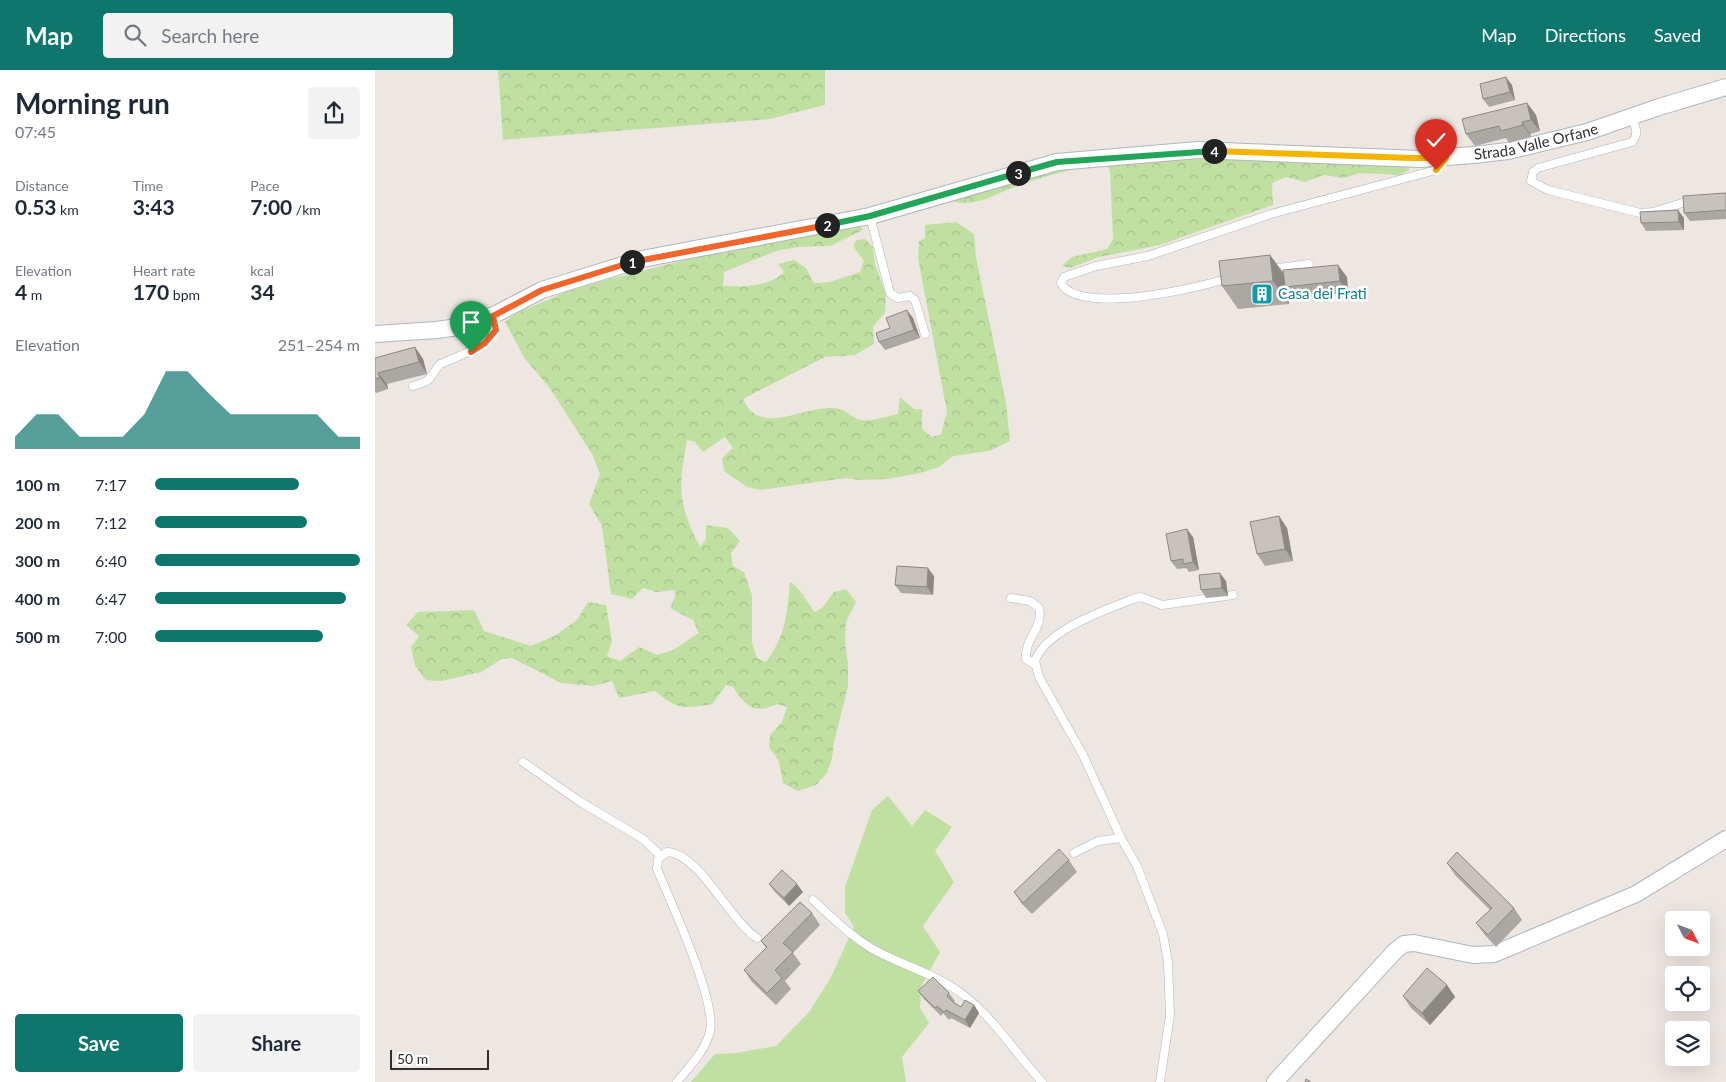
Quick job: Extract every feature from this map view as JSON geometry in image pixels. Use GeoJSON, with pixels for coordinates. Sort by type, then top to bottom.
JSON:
{"type":"FeatureCollection","features":[{"type":"Feature","properties":{"kind":"street","name":"Strada Valle Orfane"},"geometry":{"type":"LineString","coordinates":[[375,334],[437,330],[464,326],[493,316],[542,290],[642,259],[870,216],[1057,162],[1198,150],[1420,159],[1446,158],[1508,151],[1587,132],[1631,116],[1726,87]]}},
{"type":"Feature","properties":{"kind":"street"},"geometry":{"type":"LineString","coordinates":[[1275,1082],[1395,951],[1404,944],[1414,943],[1473,954],[1494,954],[1636,894],[1726,839]]}},
{"type":"Feature","properties":{"kind":"lane"},"geometry":{"type":"LineString","coordinates":[[1631,116],[1637,131],[1637,137],[1632,142],[1538,168],[1533,172],[1531,181],[1548,190],[1640,213],[1653,212],[1699,199]]}},
{"type":"Feature","properties":{"kind":"lane"},"geometry":{"type":"LineString","coordinates":[[1236,275],[1212,284],[1178,292],[1105,298],[1072,293],[1064,288],[1061,283],[1064,277],[1076,271],[1148,256],[1271,214],[1436,170],[1446,158]]}},
{"type":"Feature","properties":{"kind":"lane"},"geometry":{"type":"LineString","coordinates":[[870,216],[890,293],[898,298],[910,296],[915,300],[925,334]]}},
{"type":"Feature","properties":{"kind":"lane"},"geometry":{"type":"LineString","coordinates":[[1262,270],[1309,264]]}},
{"type":"Feature","properties":{"kind":"lane"},"geometry":{"type":"LineString","coordinates":[[413,386],[433,377],[439,364],[471,352],[485,343],[496,330],[493,316]]}},
{"type":"Feature","properties":{"kind":"lane"},"geometry":{"type":"LineString","coordinates":[[1035,664],[1041,649],[1058,634],[1133,599],[1141,597],[1162,605],[1233,595]]}},
{"type":"Feature","properties":{"kind":"lane"},"geometry":{"type":"LineString","coordinates":[[1011,598],[1030,601],[1039,608],[1040,622],[1025,649],[1026,658],[1035,664],[1102,793],[1121,838],[1137,866],[1150,896],[1163,934],[1169,962],[1170,1015],[1160,1082]]}},
{"type":"Feature","properties":{"kind":"lane"},"geometry":{"type":"LineString","coordinates":[[523,762],[579,801],[643,839],[661,856]]}},
{"type":"Feature","properties":{"kind":"lane"},"geometry":{"type":"LineString","coordinates":[[1074,854],[1098,841],[1121,838]]}},
{"type":"Feature","properties":{"kind":"lane"},"geometry":{"type":"LineString","coordinates":[[677,1082],[704,1044],[712,1020],[704,987],[657,869],[656,863],[661,856],[667,852],[673,852],[688,861],[742,926],[757,938]]}},
{"type":"Feature","properties":{"kind":"lane"},"geometry":{"type":"LineString","coordinates":[[813,900],[871,948],[943,980],[966,996],[986,1014],[1042,1082]]}},
{"type":"Feature","properties":{"kind":"green space"},"geometry":{"type":"Polygon","coordinates":[[[498,70],[825,70],[825,105],[770,119],[503,140],[498,70]]]}},
{"type":"Feature","properties":{"kind":"green space"},"geometry":{"type":"Polygon","coordinates":[[[1192,159],[1408,164],[1409,170],[1400,175],[1360,173],[1344,178],[1324,175],[1305,182],[1286,177],[1272,183],[1273,205],[1160,245],[1099,257],[1070,268],[1062,266],[1072,257],[1107,249],[1113,239],[1110,171],[1108,165],[1073,169],[1050,175],[972,203],[955,202],[955,199],[1043,172],[1104,161],[1192,159]]]}},
{"type":"Feature","properties":{"kind":"green space"},"geometry":{"type":"Polygon","coordinates":[[[956,222],[974,234],[976,257],[1006,403],[1010,441],[989,451],[953,456],[939,467],[920,473],[887,479],[859,480],[846,478],[760,490],[747,487],[724,471],[722,458],[733,448],[725,437],[703,452],[695,442],[687,440],[681,484],[687,519],[700,547],[706,539],[706,525],[728,528],[740,541],[731,553],[733,566],[744,572],[752,595],[752,642],[757,658],[766,662],[778,643],[786,614],[790,582],[801,592],[815,612],[823,607],[834,592],[846,589],[856,602],[846,622],[845,642],[848,686],[834,742],[832,759],[827,773],[816,785],[798,791],[783,783],[779,761],[769,747],[770,735],[782,722],[787,707],[777,704],[763,709],[751,707],[746,704],[733,687],[726,685],[712,704],[687,707],[669,702],[655,691],[619,698],[612,681],[593,686],[561,683],[512,658],[502,659],[481,672],[441,681],[426,680],[415,666],[411,647],[419,636],[406,625],[418,612],[474,610],[484,631],[531,646],[556,635],[577,620],[588,602],[606,605],[612,642],[607,656],[620,661],[639,647],[657,655],[673,650],[699,633],[693,620],[670,608],[675,597],[675,590],[656,592],[643,588],[632,599],[611,594],[602,526],[589,504],[600,474],[592,454],[549,387],[525,359],[505,322],[515,314],[568,291],[613,278],[714,253],[859,225],[863,230],[830,246],[798,247],[776,251],[724,272],[723,286],[756,285],[771,281],[784,272],[778,264],[794,260],[806,268],[814,283],[830,282],[860,272],[864,261],[853,246],[857,240],[865,239],[873,247],[875,264],[886,295],[885,312],[873,327],[874,344],[855,355],[825,357],[743,399],[751,411],[761,417],[773,418],[828,408],[840,409],[860,420],[874,420],[898,414],[900,397],[914,409],[922,409],[922,429],[932,437],[941,434],[947,412],[918,258],[919,241],[925,238],[925,225],[956,222]]]}},
{"type":"Feature","properties":{"kind":"green space"},"geometry":{"type":"Polygon","coordinates":[[[888,796],[912,826],[925,810],[952,827],[935,851],[954,882],[923,926],[940,952],[922,985],[920,1008],[929,1023],[902,1057],[906,1082],[691,1082],[715,1054],[736,1053],[776,1046],[809,1012],[830,979],[854,927],[845,913],[845,887],[872,810],[888,796]]]}},
{"type":"Feature","properties":{"kind":"building"},"geometry":{"type":"Polygon","coordinates":[[[1506,77],[1510,92],[1483,99],[1480,84],[1506,77]]]}},
{"type":"Feature","properties":{"kind":"building"},"geometry":{"type":"Polygon","coordinates":[[[1527,103],[1531,120],[1522,122],[1523,125],[1501,131],[1499,126],[1466,134],[1462,119],[1527,103]]]}},
{"type":"Feature","properties":{"kind":"building"},"geometry":{"type":"Polygon","coordinates":[[[1726,193],[1726,210],[1684,213],[1683,196],[1726,193]]]}},
{"type":"Feature","properties":{"kind":"building"},"geometry":{"type":"Polygon","coordinates":[[[1678,210],[1679,222],[1641,223],[1640,212],[1678,210]]]}},
{"type":"Feature","properties":{"kind":"building"},"geometry":{"type":"Polygon","coordinates":[[[1270,255],[1273,281],[1222,286],[1219,261],[1270,255]]]}},
{"type":"Feature","properties":{"kind":"building"},"geometry":{"type":"Polygon","coordinates":[[[1338,265],[1340,281],[1285,287],[1283,270],[1338,265]]]}},
{"type":"Feature","properties":{"kind":"building"},"geometry":{"type":"Polygon","coordinates":[[[907,310],[914,330],[879,342],[876,333],[890,328],[886,318],[907,310]]]}},
{"type":"Feature","properties":{"kind":"building"},"geometry":{"type":"Polygon","coordinates":[[[415,347],[419,362],[378,373],[380,378],[375,379],[375,358],[415,347]]]}},
{"type":"Feature","properties":{"kind":"building"},"geometry":{"type":"Polygon","coordinates":[[[1279,516],[1285,549],[1257,554],[1250,522],[1279,516]]]}},
{"type":"Feature","properties":{"kind":"building"},"geometry":{"type":"Polygon","coordinates":[[[1187,529],[1193,562],[1183,564],[1183,559],[1171,561],[1166,534],[1187,529]]]}},
{"type":"Feature","properties":{"kind":"building"},"geometry":{"type":"Polygon","coordinates":[[[897,566],[928,568],[927,587],[895,585],[897,566]]]}},
{"type":"Feature","properties":{"kind":"building"},"geometry":{"type":"Polygon","coordinates":[[[1220,573],[1222,588],[1201,590],[1199,575],[1220,573]]]}},
{"type":"Feature","properties":{"kind":"building"},"geometry":{"type":"Polygon","coordinates":[[[1059,849],[1069,860],[1023,903],[1014,892],[1059,849]]]}},
{"type":"Feature","properties":{"kind":"building"},"geometry":{"type":"Polygon","coordinates":[[[1457,852],[1514,908],[1488,935],[1476,923],[1492,908],[1447,863],[1457,852]]]}},
{"type":"Feature","properties":{"kind":"building"},"geometry":{"type":"Polygon","coordinates":[[[782,870],[797,884],[784,898],[769,884],[782,870]]]}},
{"type":"Feature","properties":{"kind":"building"},"geometry":{"type":"Polygon","coordinates":[[[800,902],[812,913],[783,943],[793,952],[775,970],[782,978],[767,993],[744,970],[767,947],[761,941],[800,902]]]}},
{"type":"Feature","properties":{"kind":"building"},"geometry":{"type":"Polygon","coordinates":[[[1427,968],[1447,985],[1422,1013],[1403,996],[1427,968]]]}},
{"type":"Feature","properties":{"kind":"building"},"geometry":{"type":"Polygon","coordinates":[[[933,977],[949,993],[947,996],[953,1002],[961,1007],[965,1000],[974,1005],[965,1020],[946,1010],[944,1012],[937,1006],[935,1008],[918,991],[933,977]]]}},
{"type":"Feature","properties":{"kind":"place","name":"Casa dei Frati"},"geometry":{"type":"Point","coordinates":[1262,294]}},
{"type":"Feature","properties":{"kind":"route"},"geometry":{"type":"LineString","coordinates":[[471,352],[485,343],[496,330],[497,325],[493,316],[542,290],[642,259],[870,216],[1057,162],[1198,150],[1420,159],[1446,158],[1443,164],[1436,170]]}}]}
